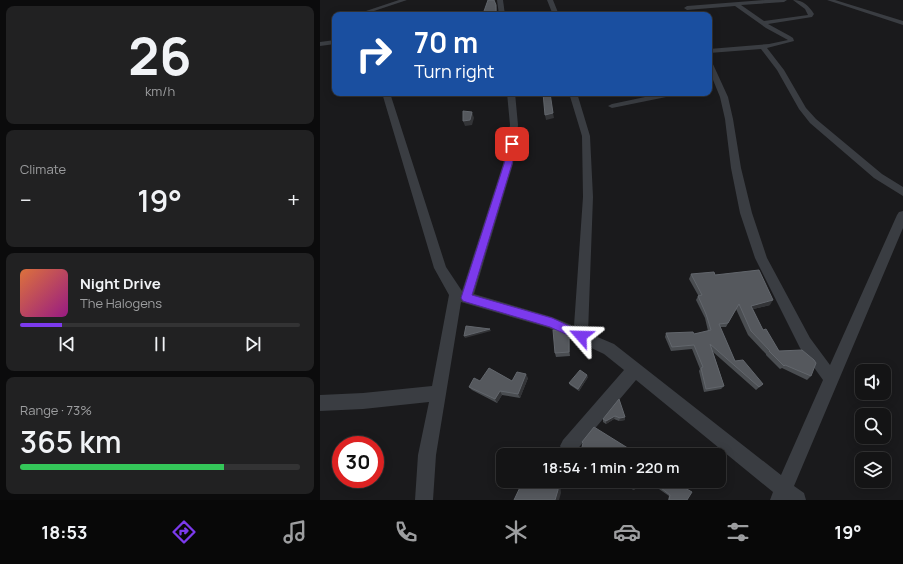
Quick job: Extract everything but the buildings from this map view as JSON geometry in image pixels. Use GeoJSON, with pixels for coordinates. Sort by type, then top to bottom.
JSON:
{"type":"FeatureCollection","features":[{"type":"Feature","properties":{"kind":"street"},"geometry":{"type":"LineString","coordinates":[[369,11],[404,0]]}},
{"type":"Feature","properties":{"kind":"street"},"geometry":{"type":"LineString","coordinates":[[500,0],[502,12]]}},
{"type":"Feature","properties":{"kind":"street"},"geometry":{"type":"LineString","coordinates":[[550,0],[555,12]]}},
{"type":"Feature","properties":{"kind":"street"},"geometry":{"type":"LineString","coordinates":[[686,0],[688,12]]}},
{"type":"Feature","properties":{"kind":"street"},"geometry":{"type":"LineString","coordinates":[[687,8],[784,0]]}},
{"type":"Feature","properties":{"kind":"street"},"geometry":{"type":"LineString","coordinates":[[763,24],[810,16],[811,14],[807,8],[796,0]]}},
{"type":"Feature","properties":{"kind":"street"},"geometry":{"type":"LineString","coordinates":[[830,0],[867,13],[903,23]]}},
{"type":"Feature","properties":{"kind":"street"},"geometry":{"type":"LineString","coordinates":[[712,51],[763,47],[790,41],[791,39],[763,24],[736,4]]}},
{"type":"Feature","properties":{"kind":"street"},"geometry":{"type":"LineString","coordinates":[[320,44],[332,42]]}},
{"type":"Feature","properties":{"kind":"street"},"geometry":{"type":"LineString","coordinates":[[763,47],[780,70],[803,109],[813,121],[878,176],[903,192]]}},
{"type":"Feature","properties":{"kind":"street"},"geometry":{"type":"LineString","coordinates":[[714,85],[724,97],[729,119],[736,168],[746,213],[761,258],[805,343],[831,378]]}},
{"type":"Feature","properties":{"kind":"street"},"geometry":{"type":"LineString","coordinates":[[387,96],[440,268],[461,296],[552,323],[610,349],[781,494],[797,500]]}},
{"type":"Feature","properties":{"kind":"street"},"geometry":{"type":"LineString","coordinates":[[424,500],[427,454],[438,393],[461,296],[508,164],[514,125],[510,96]]}},
{"type":"Feature","properties":{"kind":"street"},"geometry":{"type":"LineString","coordinates":[[574,96],[586,136],[588,197],[581,336]]}},
{"type":"Feature","properties":{"kind":"street"},"geometry":{"type":"LineString","coordinates":[[629,96],[632,103]]}},
{"type":"Feature","properties":{"kind":"street"},"geometry":{"type":"LineString","coordinates":[[612,106],[663,96]]}},
{"type":"Feature","properties":{"kind":"street"},"geometry":{"type":"LineString","coordinates":[[781,494],[903,218]]}},
{"type":"Feature","properties":{"kind":"street"},"geometry":{"type":"LineString","coordinates":[[569,446],[634,370]]}},
{"type":"Feature","properties":{"kind":"street"},"geometry":{"type":"LineString","coordinates":[[320,403],[363,401],[438,393]]}},
{"type":"Feature","properties":{"kind":"route"},"geometry":{"type":"LineString","coordinates":[[512,144],[508,164],[466,298],[552,323],[581,336]]}}]}
